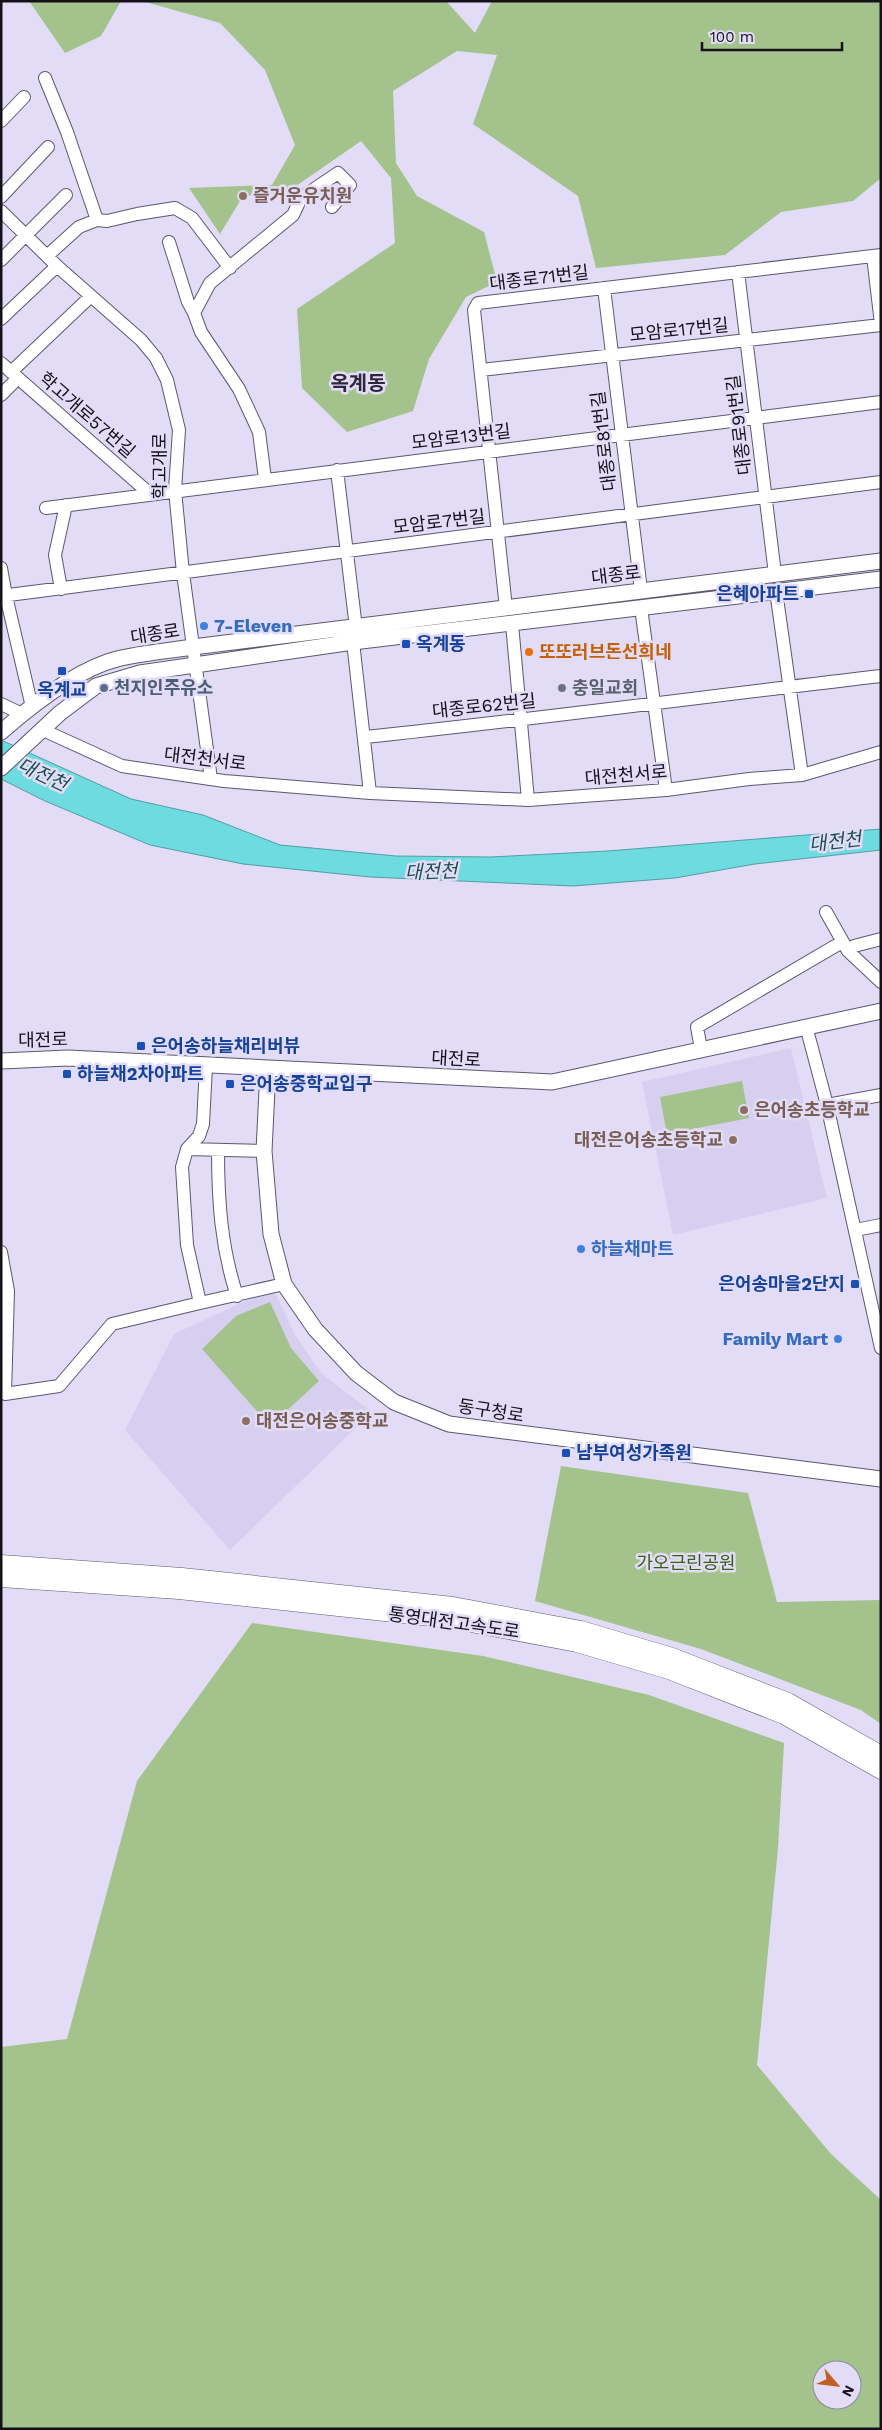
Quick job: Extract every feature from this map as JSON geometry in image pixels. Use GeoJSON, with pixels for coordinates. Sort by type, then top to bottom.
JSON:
{"type":"FeatureCollection","features":[{"type":"Feature","properties":{"kind":"highway","name":"통영대전고속도로"},"geometry":{"type":"LineString","coordinates":[[1,1564],[182,1577],[454,1606],[580,1630],[672,1657],[788,1702],[881,1755]]}},
{"type":"Feature","properties":{"kind":"highway","name":"통영대전고속도로"},"geometry":{"type":"LineString","coordinates":[[1,1578],[179,1590],[450,1619],[577,1643],[668,1670],[784,1715],[881,1770]]}},
{"type":"Feature","properties":{"kind":"main road","name":"대종로"},"geometry":{"type":"LineString","coordinates":[[1,768],[96,686],[140,672],[196,664],[506,608],[881,562]]}},
{"type":"Feature","properties":{"kind":"main road","name":"대종로"},"geometry":{"type":"LineString","coordinates":[[1,732],[27,710],[71,679],[116,659],[193,647],[512,624],[881,579]]}},
{"type":"Feature","properties":{"kind":"main road","name":"대전로"},"geometry":{"type":"LineString","coordinates":[[1,1061],[68,1058],[552,1082],[881,1011]]}},
{"type":"Feature","properties":{"kind":"main road","name":"동구청로"},"geometry":{"type":"LineString","coordinates":[[268,1069],[264,1151],[271,1234],[284,1284],[316,1329],[356,1373],[394,1402],[449,1424],[881,1479]]}},
{"type":"Feature","properties":{"kind":"street"},"geometry":{"type":"LineString","coordinates":[[45,78],[67,132],[97,220]]}},
{"type":"Feature","properties":{"kind":"street"},"geometry":{"type":"LineString","coordinates":[[1,121],[24,97]]}},
{"type":"Feature","properties":{"kind":"street"},"geometry":{"type":"LineString","coordinates":[[1,197],[48,148]]}},
{"type":"Feature","properties":{"kind":"street"},"geometry":{"type":"LineString","coordinates":[[194,313],[210,282],[230,268],[294,215],[301,198],[338,173],[350,185],[332,207]]}},
{"type":"Feature","properties":{"kind":"street"},"geometry":{"type":"LineString","coordinates":[[1,260],[66,195]]}},
{"type":"Feature","properties":{"kind":"street"},"geometry":{"type":"LineString","coordinates":[[47,256],[78,227],[97,220],[108,221],[175,208],[192,218],[230,268]]}},
{"type":"Feature","properties":{"kind":"street","name":"학고개로"},"geometry":{"type":"LineString","coordinates":[[1,211],[57,266],[141,340],[156,358],[167,380],[179,430],[175,490],[183,573],[196,664]]}},
{"type":"Feature","properties":{"kind":"street"},"geometry":{"type":"LineString","coordinates":[[169,242],[188,302],[201,332],[239,388],[259,432],[266,479]]}},
{"type":"Feature","properties":{"kind":"street"},"geometry":{"type":"LineString","coordinates":[[877,255],[881,325]]}},
{"type":"Feature","properties":{"kind":"street","name":"대종로71번길"},"geometry":{"type":"LineString","coordinates":[[506,608],[474,310],[478,303],[877,255]]}},
{"type":"Feature","properties":{"kind":"street"},"geometry":{"type":"LineString","coordinates":[[1,319],[57,266]]}},
{"type":"Feature","properties":{"kind":"street","name":"대종로91번길"},"geometry":{"type":"LineString","coordinates":[[738,272],[775,574]]}},
{"type":"Feature","properties":{"kind":"street","name":"대종로81번길"},"geometry":{"type":"LineString","coordinates":[[604,288],[630,514],[641,590]]}},
{"type":"Feature","properties":{"kind":"street"},"geometry":{"type":"LineString","coordinates":[[1,395],[14,375],[90,296]]}},
{"type":"Feature","properties":{"kind":"street","name":"모암로17번길"},"geometry":{"type":"LineString","coordinates":[[480,370],[881,325]]}},
{"type":"Feature","properties":{"kind":"street","name":"학고개로57번길"},"geometry":{"type":"LineString","coordinates":[[1,363],[150,494]]}},
{"type":"Feature","properties":{"kind":"street","name":"모암로13번길"},"geometry":{"type":"LineString","coordinates":[[46,508],[175,490],[881,402]]}},
{"type":"Feature","properties":{"kind":"street"},"geometry":{"type":"LineString","coordinates":[[337,470],[370,793]]}},
{"type":"Feature","properties":{"kind":"street","name":"모암로7번길"},"geometry":{"type":"LineString","coordinates":[[3,596],[881,482]]}},
{"type":"Feature","properties":{"kind":"street"},"geometry":{"type":"LineString","coordinates":[[61,589],[55,555],[66,506]]}},
{"type":"Feature","properties":{"kind":"street"},"geometry":{"type":"LineString","coordinates":[[1,568],[3,596],[27,710],[1,704]]}},
{"type":"Feature","properties":{"kind":"street"},"geometry":{"type":"LineString","coordinates":[[776,591],[802,775]]}},
{"type":"Feature","properties":{"kind":"street","name":"대종로"},"geometry":{"type":"LineString","coordinates":[[641,608],[656,702],[666,790]]}},
{"type":"Feature","properties":{"kind":"street"},"geometry":{"type":"LineString","coordinates":[[512,624],[528,800]]}},
{"type":"Feature","properties":{"kind":"street"},"geometry":{"type":"LineString","coordinates":[[196,664],[211,779]]}},
{"type":"Feature","properties":{"kind":"street","name":"대종로62번길"},"geometry":{"type":"LineString","coordinates":[[365,737],[881,676]]}},
{"type":"Feature","properties":{"kind":"street","name":"대전천서로"},"geometry":{"type":"LineString","coordinates":[[42,731],[122,766],[211,779],[370,793],[528,800],[666,790],[749,779],[802,775],[881,752]]}},
{"type":"Feature","properties":{"kind":"street"},"geometry":{"type":"LineString","coordinates":[[826,912],[845,947],[881,982]]}},
{"type":"Feature","properties":{"kind":"street"},"geometry":{"type":"LineString","coordinates":[[700,1049],[697,1027],[845,947],[881,939]]}},
{"type":"Feature","properties":{"kind":"street"},"geometry":{"type":"LineString","coordinates":[[806,1026],[827,1105],[881,1348]]}},
{"type":"Feature","properties":{"kind":"street"},"geometry":{"type":"LineString","coordinates":[[200,1304],[187,1245],[182,1167],[187,1149],[199,1136],[203,1124],[206,1066]]}},
{"type":"Feature","properties":{"kind":"street"},"geometry":{"type":"LineString","coordinates":[[827,1105],[881,1094]]}},
{"type":"Feature","properties":{"kind":"street"},"geometry":{"type":"LineString","coordinates":[[187,1149],[264,1151]]}},
{"type":"Feature","properties":{"kind":"street"},"geometry":{"type":"LineString","coordinates":[[218,1150],[219,1217],[223,1247],[236,1296]]}},
{"type":"Feature","properties":{"kind":"street"},"geometry":{"type":"LineString","coordinates":[[855,1230],[881,1225]]}},
{"type":"Feature","properties":{"kind":"street"},"geometry":{"type":"LineString","coordinates":[[1,1252],[8,1291],[5,1394],[58,1386],[112,1324],[284,1284]]}},
{"type":"Feature","properties":{"kind":"shaded area","name":"대전은어송초등학교"},"geometry":{"type":"Polygon","coordinates":[[[791,1048],[827,1198],[673,1235],[642,1082],[791,1048]]]}},
{"type":"Feature","properties":{"kind":"shaded area","name":"대전은어송중학교"},"geometry":{"type":"Polygon","coordinates":[[[273,1288],[295,1335],[322,1374],[372,1412],[230,1550],[125,1430],[174,1334],[273,1288]]]}},
{"type":"Feature","properties":{"kind":"green space"},"geometry":{"type":"Polygon","coordinates":[[[29,1],[121,1],[101,36],[65,53],[29,1]]]}},
{"type":"Feature","properties":{"kind":"green space"},"geometry":{"type":"Polygon","coordinates":[[[142,1],[446,1],[475,33],[492,1],[881,1],[881,178],[853,201],[781,212],[725,255],[596,268],[578,196],[473,124],[497,55],[457,51],[393,91],[396,163],[417,196],[484,232],[497,282],[466,297],[429,359],[413,411],[347,432],[302,388],[297,309],[395,243],[391,178],[361,141],[286,193],[243,196],[220,234],[189,188],[272,185],[295,145],[265,70],[220,23],[142,1]]]}},
{"type":"Feature","properties":{"kind":"green space"},"geometry":{"type":"Polygon","coordinates":[[[742,1081],[749,1118],[667,1134],[660,1097],[742,1081]]]}},
{"type":"Feature","properties":{"kind":"green space"},"geometry":{"type":"Polygon","coordinates":[[[270,1302],[291,1348],[319,1381],[270,1426],[202,1349],[236,1316],[270,1302]]]}},
{"type":"Feature","properties":{"kind":"green space","name":"가오근린공원"},"geometry":{"type":"Polygon","coordinates":[[[561,1466],[748,1493],[777,1602],[881,1600],[881,1724],[861,1710],[701,1649],[535,1601],[561,1466]]]}},
{"type":"Feature","properties":{"kind":"green space"},"geometry":{"type":"Polygon","coordinates":[[[252,1623],[483,1656],[649,1695],[784,1743],[778,1848],[757,2065],[831,2154],[881,2200],[881,2429],[1,2429],[1,2047],[67,2039],[137,1781],[252,1623]]]}},
{"type":"Feature","properties":{"kind":"water","name":"대전천"},"geometry":{"type":"Polygon","coordinates":[[[1,740],[131,799],[203,815],[280,845],[396,856],[491,857],[608,851],[881,829],[881,850],[755,864],[675,878],[573,886],[370,877],[243,864],[150,845],[45,801],[1,779],[1,740]]]}},
{"type":"Feature","properties":{"kind":"place","name":"즐거운유치원"},"geometry":{"type":"Point","coordinates":[243,196]}},
{"type":"Feature","properties":{"kind":"place","name":"은혜아파트"},"geometry":{"type":"Point","coordinates":[809,594]}},
{"type":"Feature","properties":{"kind":"place","name":"7-Eleven"},"geometry":{"type":"Point","coordinates":[204,626]}},
{"type":"Feature","properties":{"kind":"place","name":"옥계동"},"geometry":{"type":"Point","coordinates":[406,644]}},
{"type":"Feature","properties":{"kind":"place","name":"또또러브돈선희네"},"geometry":{"type":"Point","coordinates":[529,652]}},
{"type":"Feature","properties":{"kind":"place","name":"옥계교"},"geometry":{"type":"Point","coordinates":[62,671]}},
{"type":"Feature","properties":{"kind":"place","name":"천지인주유소"},"geometry":{"type":"Point","coordinates":[104,688]}},
{"type":"Feature","properties":{"kind":"place","name":"충일교회"},"geometry":{"type":"Point","coordinates":[562,688]}},
{"type":"Feature","properties":{"kind":"place","name":"은어송하늘채리버뷰"},"geometry":{"type":"Point","coordinates":[141,1046]}},
{"type":"Feature","properties":{"kind":"place","name":"하늘채2차아파트"},"geometry":{"type":"Point","coordinates":[67,1074]}},
{"type":"Feature","properties":{"kind":"place","name":"은어송중학교입구"},"geometry":{"type":"Point","coordinates":[230,1084]}},
{"type":"Feature","properties":{"kind":"place","name":"은어송초등학교"},"geometry":{"type":"Point","coordinates":[744,1110]}},
{"type":"Feature","properties":{"kind":"place","name":"대전은어송초등학교"},"geometry":{"type":"Point","coordinates":[733,1140]}},
{"type":"Feature","properties":{"kind":"place","name":"하늘채마트"},"geometry":{"type":"Point","coordinates":[581,1249]}},
{"type":"Feature","properties":{"kind":"place","name":"은어송마을2단지"},"geometry":{"type":"Point","coordinates":[855,1284]}},
{"type":"Feature","properties":{"kind":"place","name":"Family Mart"},"geometry":{"type":"Point","coordinates":[838,1339]}},
{"type":"Feature","properties":{"kind":"place","name":"대전은어송중학교"},"geometry":{"type":"Point","coordinates":[246,1421]}},
{"type":"Feature","properties":{"kind":"place","name":"남부여성가족원"},"geometry":{"type":"Point","coordinates":[566,1453]}},
{"type":"Feature","properties":{"kind":"district","name":"옥계동"},"geometry":{"type":"Point","coordinates":[358,383]}}]}
